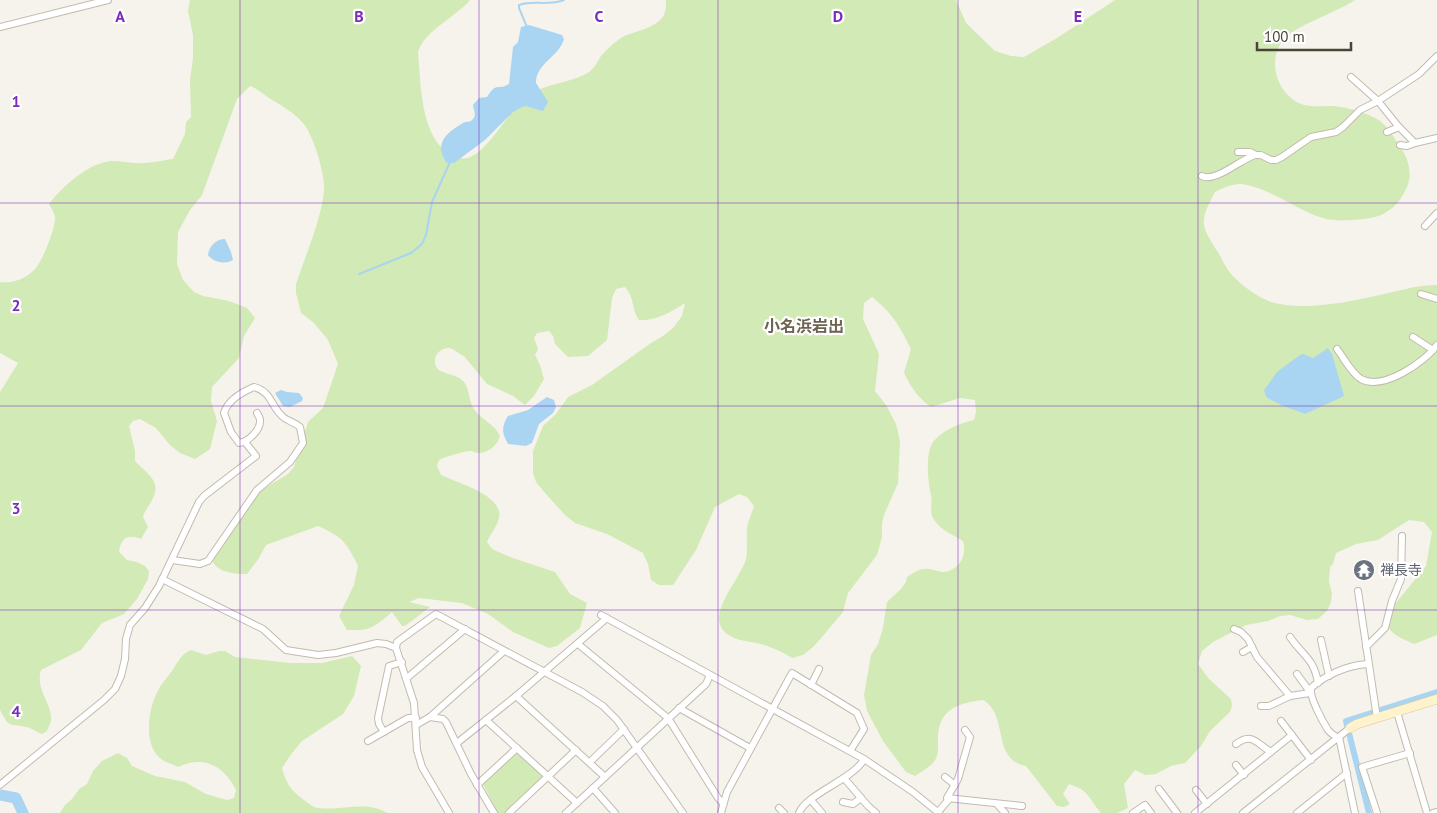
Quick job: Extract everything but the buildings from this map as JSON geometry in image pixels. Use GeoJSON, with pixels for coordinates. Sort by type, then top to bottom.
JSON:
{"type":"FeatureCollection","features":[{"type":"Feature","properties":{"kind":"street"},"geometry":{"type":"LineString","coordinates":[[0,27],[108,0]]}},
{"type":"Feature","properties":{"kind":"street"},"geometry":{"type":"LineString","coordinates":[[1202,176],[1206,178],[1215,177],[1255,155],[1261,155],[1271,160],[1282,157],[1311,137],[1336,132],[1360,110],[1378,102],[1419,74],[1437,56]]}},
{"type":"Feature","properties":{"kind":"street"},"geometry":{"type":"LineString","coordinates":[[1351,77],[1378,102],[1415,143]]}},
{"type":"Feature","properties":{"kind":"street"},"geometry":{"type":"LineString","coordinates":[[1387,132],[1399,127]]}},
{"type":"Feature","properties":{"kind":"street"},"geometry":{"type":"LineString","coordinates":[[1400,145],[1406,146],[1437,138]]}},
{"type":"Feature","properties":{"kind":"street"},"geometry":{"type":"LineString","coordinates":[[1238,152],[1250,152],[1255,155]]}},
{"type":"Feature","properties":{"kind":"street"},"geometry":{"type":"LineString","coordinates":[[1425,226],[1437,213]]}},
{"type":"Feature","properties":{"kind":"street"},"geometry":{"type":"LineString","coordinates":[[1421,294],[1437,299]]}},
{"type":"Feature","properties":{"kind":"street"},"geometry":{"type":"LineString","coordinates":[[1337,349],[1354,374],[1367,381],[1386,380],[1409,370],[1435,348],[1413,337]]}},
{"type":"Feature","properties":{"kind":"street"},"geometry":{"type":"LineString","coordinates":[[172,560],[200,564],[208,561],[257,490],[290,462],[302,443],[300,427],[284,418],[277,411],[268,394],[254,387],[235,398],[224,413],[235,439],[239,443],[245,442],[258,428],[260,422],[257,413]]}},
{"type":"Feature","properties":{"kind":"street"},"geometry":{"type":"LineString","coordinates":[[0,785],[115,689],[121,676],[125,659],[126,639],[130,625],[145,608],[162,579],[199,502],[204,496],[256,456],[245,442]]}},
{"type":"Feature","properties":{"kind":"street"},"geometry":{"type":"LineString","coordinates":[[1366,647],[1385,628],[1392,601],[1401,579],[1402,536]]}},
{"type":"Feature","properties":{"kind":"street"},"geometry":{"type":"LineString","coordinates":[[162,579],[263,629],[286,650],[318,655],[377,644],[386,644],[396,648]]}},
{"type":"Feature","properties":{"kind":"street"},"geometry":{"type":"LineString","coordinates":[[1358,591],[1376,718]]}},
{"type":"Feature","properties":{"kind":"street"},"geometry":{"type":"LineString","coordinates":[[449,813],[422,767],[418,750],[414,703],[396,648],[397,642],[436,614],[582,692],[603,706],[624,730],[683,813]]}},
{"type":"Feature","properties":{"kind":"street"},"geometry":{"type":"LineString","coordinates":[[600,614],[864,759],[908,788],[938,812],[950,798]]}},
{"type":"Feature","properties":{"kind":"street"},"geometry":{"type":"LineString","coordinates":[[457,743],[545,672],[607,618]]}},
{"type":"Feature","properties":{"kind":"street"},"geometry":{"type":"LineString","coordinates":[[407,678],[464,629]]}},
{"type":"Feature","properties":{"kind":"street"},"geometry":{"type":"LineString","coordinates":[[1234,629],[1245,635],[1250,641],[1257,657],[1290,696]]}},
{"type":"Feature","properties":{"kind":"street"},"geometry":{"type":"LineString","coordinates":[[1290,637],[1309,658],[1317,675],[1318,683]]}},
{"type":"Feature","properties":{"kind":"street"},"geometry":{"type":"LineString","coordinates":[[1321,640],[1329,676]]}},
{"type":"Feature","properties":{"kind":"street"},"geometry":{"type":"LineString","coordinates":[[578,644],[668,718],[723,803]]}},
{"type":"Feature","properties":{"kind":"street"},"geometry":{"type":"LineString","coordinates":[[1243,652],[1252,647]]}},
{"type":"Feature","properties":{"kind":"street"},"geometry":{"type":"LineString","coordinates":[[416,725],[430,716],[504,651]]}},
{"type":"Feature","properties":{"kind":"street"},"geometry":{"type":"LineString","coordinates":[[384,732],[378,718],[389,666],[402,662]]}},
{"type":"Feature","properties":{"kind":"street"},"geometry":{"type":"LineString","coordinates":[[1310,692],[1311,688],[1329,676],[1358,665],[1368,664]]}},
{"type":"Feature","properties":{"kind":"street"},"geometry":{"type":"LineString","coordinates":[[811,685],[818,669]]}},
{"type":"Feature","properties":{"kind":"street"},"geometry":{"type":"LineString","coordinates":[[721,813],[727,792],[792,673],[856,713],[864,729],[850,751]]}},
{"type":"Feature","properties":{"kind":"street"},"geometry":{"type":"LineString","coordinates":[[1297,674],[1310,692],[1329,732],[1343,734]]}},
{"type":"Feature","properties":{"kind":"street"},"geometry":{"type":"LineString","coordinates":[[566,813],[706,684],[710,675]]}},
{"type":"Feature","properties":{"kind":"street"},"geometry":{"type":"LineString","coordinates":[[1260,706],[1269,706],[1290,696],[1310,692]]}},
{"type":"Feature","properties":{"kind":"street"},"geometry":{"type":"LineString","coordinates":[[516,696],[605,777]]}},
{"type":"Feature","properties":{"kind":"street"},"geometry":{"type":"LineString","coordinates":[[1243,813],[1357,724],[1437,699]]}},
{"type":"Feature","properties":{"kind":"street"},"geometry":{"type":"LineString","coordinates":[[679,708],[750,748]]}},
{"type":"Feature","properties":{"kind":"street"},"geometry":{"type":"LineString","coordinates":[[1398,712],[1427,813]]}},
{"type":"Feature","properties":{"kind":"street"},"geometry":{"type":"LineString","coordinates":[[430,716],[443,719],[457,743],[471,774],[494,813]]}},
{"type":"Feature","properties":{"kind":"street"},"geometry":{"type":"LineString","coordinates":[[368,741],[408,718],[416,718]]}},
{"type":"Feature","properties":{"kind":"street"},"geometry":{"type":"LineString","coordinates":[[486,720],[578,803]]}},
{"type":"Feature","properties":{"kind":"street"},"geometry":{"type":"LineString","coordinates":[[1281,721],[1311,760]]}},
{"type":"Feature","properties":{"kind":"street"},"geometry":{"type":"LineString","coordinates":[[590,762],[624,730]]}},
{"type":"Feature","properties":{"kind":"street"},"geometry":{"type":"LineString","coordinates":[[950,798],[947,798],[958,779],[970,737],[965,730]]}},
{"type":"Feature","properties":{"kind":"street"},"geometry":{"type":"LineString","coordinates":[[1343,734],[1356,813]]}},
{"type":"Feature","properties":{"kind":"street"},"geometry":{"type":"LineString","coordinates":[[1195,813],[1292,735]]}},
{"type":"Feature","properties":{"kind":"street"},"geometry":{"type":"LineString","coordinates":[[1236,744],[1244,738],[1250,738],[1271,752]]}},
{"type":"Feature","properties":{"kind":"street"},"geometry":{"type":"LineString","coordinates":[[477,785],[517,748]]}},
{"type":"Feature","properties":{"kind":"street"},"geometry":{"type":"LineString","coordinates":[[509,813],[576,750]]}},
{"type":"Feature","properties":{"kind":"street"},"geometry":{"type":"LineString","coordinates":[[1377,813],[1362,767],[1410,753]]}},
{"type":"Feature","properties":{"kind":"street"},"geometry":{"type":"LineString","coordinates":[[799,813],[805,803],[844,778],[862,763],[864,759]]}},
{"type":"Feature","properties":{"kind":"street"},"geometry":{"type":"LineString","coordinates":[[1236,765],[1244,775]]}},
{"type":"Feature","properties":{"kind":"street"},"geometry":{"type":"LineString","coordinates":[[1297,813],[1348,773]]}},
{"type":"Feature","properties":{"kind":"street"},"geometry":{"type":"LineString","coordinates":[[844,778],[876,813]]}},
{"type":"Feature","properties":{"kind":"street"},"geometry":{"type":"LineString","coordinates":[[945,778],[955,785]]}},
{"type":"Feature","properties":{"kind":"street"},"geometry":{"type":"LineString","coordinates":[[593,788],[615,813]]}},
{"type":"Feature","properties":{"kind":"street"},"geometry":{"type":"LineString","coordinates":[[1159,790],[1177,813]]}},
{"type":"Feature","properties":{"kind":"street"},"geometry":{"type":"LineString","coordinates":[[1196,790],[1207,804]]}},
{"type":"Feature","properties":{"kind":"street"},"geometry":{"type":"LineString","coordinates":[[843,802],[853,804],[861,798]]}},
{"type":"Feature","properties":{"kind":"street"},"geometry":{"type":"LineString","coordinates":[[950,798],[1022,806]]}},
{"type":"Feature","properties":{"kind":"street"},"geometry":{"type":"LineString","coordinates":[[811,800],[822,813]]}},
{"type":"Feature","properties":{"kind":"street"},"geometry":{"type":"LineString","coordinates":[[997,804],[1005,813]]}},
{"type":"Feature","properties":{"kind":"street"},"geometry":{"type":"LineString","coordinates":[[1133,813],[1145,805],[1151,813]]}},
{"type":"Feature","properties":{"kind":"street"},"geometry":{"type":"LineString","coordinates":[[1433,813],[1437,812]]}},
{"type":"Feature","properties":{"kind":"green space"},"geometry":{"type":"Polygon","coordinates":[[[190,0],[470,0],[427,37],[421,44],[418,52],[422,97],[430,129],[437,142],[447,152],[460,158],[469,157],[487,144],[522,100],[530,94],[587,73],[594,67],[601,56],[619,40],[626,35],[655,24],[664,15],[666,0],[956,0],[966,23],[995,51],[1011,56],[1024,57],[1115,0],[1355,0],[1306,24],[1283,40],[1275,58],[1277,78],[1287,95],[1304,105],[1336,106],[1349,109],[1370,115],[1386,126],[1402,150],[1409,165],[1409,182],[1399,200],[1390,210],[1372,218],[1333,220],[1313,215],[1276,196],[1243,184],[1227,187],[1215,192],[1206,211],[1204,224],[1208,237],[1231,274],[1251,291],[1275,303],[1315,306],[1437,285],[1437,635],[1414,644],[1393,633],[1385,620],[1391,609],[1426,566],[1432,532],[1424,522],[1409,520],[1378,540],[1356,544],[1336,553],[1333,564],[1330,567],[1331,602],[1327,611],[1318,619],[1307,620],[1290,615],[1246,625],[1213,642],[1202,651],[1198,664],[1209,679],[1231,699],[1232,706],[1230,712],[1210,731],[1201,746],[1185,763],[1171,766],[1156,774],[1145,775],[1135,770],[1124,784],[1128,808],[1117,813],[1101,813],[1085,792],[1069,784],[1063,794],[1070,804],[1064,807],[1057,806],[1026,766],[1015,762],[1008,755],[996,715],[983,700],[959,705],[947,713],[940,726],[935,761],[915,776],[906,772],[883,741],[867,711],[864,695],[871,655],[878,644],[883,628],[887,602],[901,589],[907,577],[913,573],[924,569],[950,571],[958,565],[963,556],[963,541],[940,527],[933,518],[928,460],[930,447],[941,434],[963,423],[974,420],[976,412],[975,400],[960,398],[931,407],[926,404],[915,392],[904,373],[911,349],[899,326],[872,297],[864,303],[863,319],[879,354],[875,391],[886,405],[896,424],[900,441],[898,483],[884,515],[882,537],[877,555],[848,593],[843,612],[813,647],[803,655],[792,658],[768,646],[731,637],[721,626],[719,618],[721,608],[746,559],[747,528],[754,506],[747,497],[739,494],[715,507],[696,550],[673,585],[659,585],[651,580],[648,564],[643,553],[607,534],[575,523],[566,516],[536,482],[533,473],[533,451],[543,426],[556,414],[568,397],[592,385],[663,336],[674,327],[682,316],[685,303],[669,313],[639,320],[625,287],[616,289],[612,298],[607,340],[588,356],[568,357],[555,344],[553,336],[549,331],[537,333],[534,338],[538,349],[535,355],[544,379],[534,396],[525,405],[513,396],[487,384],[464,356],[453,349],[444,349],[438,353],[435,359],[438,369],[463,381],[467,387],[474,409],[500,436],[495,446],[486,451],[479,453],[464,452],[439,460],[437,466],[441,475],[487,496],[499,510],[497,524],[487,542],[492,549],[555,572],[570,594],[587,603],[580,628],[557,646],[549,648],[513,632],[488,614],[462,603],[419,598],[409,602],[430,607],[405,626],[402,626],[392,612],[367,629],[347,630],[339,616],[354,585],[358,566],[343,541],[326,530],[318,526],[266,545],[247,574],[223,570],[212,561],[237,525],[247,506],[260,491],[288,474],[294,467],[308,422],[323,408],[338,364],[328,340],[314,323],[301,313],[296,293],[296,284],[316,227],[324,192],[323,176],[318,156],[311,136],[303,123],[287,109],[250,86],[237,99],[202,195],[190,210],[178,232],[177,264],[183,280],[194,292],[247,308],[255,318],[244,336],[239,358],[212,387],[211,401],[217,421],[210,449],[195,459],[180,453],[170,445],[156,428],[140,419],[133,421],[129,426],[135,451],[135,461],[151,477],[154,482],[155,492],[143,517],[148,527],[141,539],[126,538],[121,543],[119,552],[127,560],[145,566],[149,571],[148,579],[137,599],[124,614],[102,623],[81,650],[41,670],[40,684],[51,714],[51,721],[47,731],[42,734],[8,723],[0,710],[0,392],[18,363],[0,353],[0,282],[24,278],[38,265],[48,244],[55,218],[49,204],[77,176],[103,162],[147,163],[173,159],[185,134],[186,122],[191,117],[190,80],[193,58],[193,35],[188,11],[190,0]]]}},
{"type":"Feature","properties":{"kind":"green space"},"geometry":{"type":"Polygon","coordinates":[[[191,650],[206,655],[225,651],[235,657],[290,663],[322,663],[352,656],[361,666],[354,696],[343,714],[302,741],[282,768],[287,783],[292,790],[314,807],[332,809],[370,807],[387,813],[60,813],[79,789],[87,784],[93,771],[102,761],[118,753],[127,758],[132,766],[155,776],[185,782],[206,794],[227,800],[234,798],[236,790],[226,775],[219,769],[212,765],[196,762],[178,767],[164,761],[152,747],[149,737],[150,715],[156,695],[181,657],[191,650]]]}},
{"type":"Feature","properties":{"kind":"green space"},"geometry":{"type":"Polygon","coordinates":[[[516,752],[519,752],[543,775],[543,778],[506,813],[498,813],[483,784],[516,752]]]}},
{"type":"Feature","properties":{"kind":"water"},"geometry":{"type":"Polygon","coordinates":[[[529,25],[562,35],[564,39],[558,51],[544,65],[537,76],[536,83],[548,102],[543,111],[526,106],[520,108],[513,112],[485,140],[454,163],[447,163],[441,150],[443,140],[451,131],[464,122],[473,119],[475,114],[473,105],[479,98],[487,97],[493,89],[509,84],[513,47],[518,42],[521,27],[529,25]]]}},
{"type":"Feature","properties":{"kind":"water"},"geometry":{"type":"Polygon","coordinates":[[[225,239],[233,260],[230,262],[219,262],[208,255],[216,242],[225,239]]]}},
{"type":"Feature","properties":{"kind":"water"},"geometry":{"type":"Polygon","coordinates":[[[1328,348],[1332,354],[1344,396],[1305,414],[1266,397],[1264,390],[1277,372],[1300,355],[1303,354],[1313,358],[1328,348]]]}},
{"type":"Feature","properties":{"kind":"water"},"geometry":{"type":"Polygon","coordinates":[[[281,390],[299,393],[303,398],[302,401],[290,407],[283,406],[275,393],[281,390]]]}},
{"type":"Feature","properties":{"kind":"water"},"geometry":{"type":"Polygon","coordinates":[[[547,397],[554,400],[556,407],[553,413],[539,424],[532,443],[526,446],[508,444],[503,430],[508,416],[528,410],[547,397]]]}},
{"type":"Feature","properties":{"kind":"waterway"},"geometry":{"type":"LineString","coordinates":[[527,27],[519,5],[553,3],[564,0]]}},
{"type":"Feature","properties":{"kind":"waterway"},"geometry":{"type":"LineString","coordinates":[[359,274],[411,253],[422,244],[426,235],[432,202],[450,162]]}},
{"type":"Feature","properties":{"kind":"waterway"},"geometry":{"type":"LineString","coordinates":[[1369,813],[1346,721],[1437,692]]}},
{"type":"Feature","properties":{"kind":"waterway"},"geometry":{"type":"LineString","coordinates":[[0,795],[16,798],[23,813]]}},
{"type":"Feature","properties":{"kind":"place","name":"禅長寺"},"geometry":{"type":"Point","coordinates":[1364,570]}},
{"type":"Feature","properties":{"kind":"district","name":"小名浜岩出"},"geometry":{"type":"Point","coordinates":[804,326]}}]}
